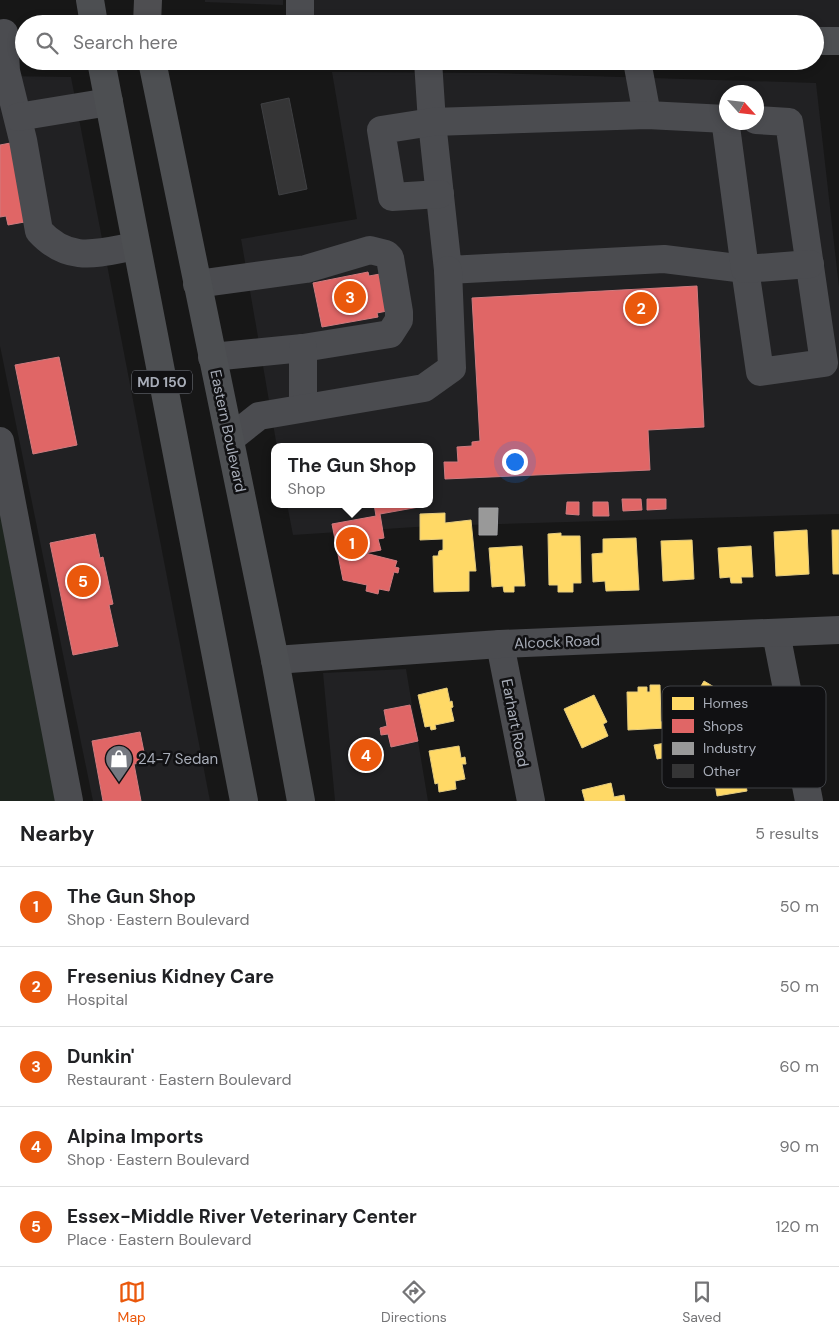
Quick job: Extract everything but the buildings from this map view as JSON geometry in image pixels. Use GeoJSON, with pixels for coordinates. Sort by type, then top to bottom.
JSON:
{"type":"FeatureCollection","features":[{"type":"Feature","properties":{"kind":"highway"},"geometry":{"type":"LineString","coordinates":[[147,15],[148,0]]}},
{"type":"Feature","properties":{"kind":"main road"},"geometry":{"type":"LineString","coordinates":[[90,0],[92,15]]}},
{"type":"Feature","properties":{"kind":"main road"},"geometry":{"type":"LineString","coordinates":[[140,0],[144,15]]}},
{"type":"Feature","properties":{"kind":"main road"},"geometry":{"type":"LineString","coordinates":[[824,41],[839,41]]}},
{"type":"Feature","properties":{"kind":"main road","name":"MD 150"},"geometry":{"type":"LineString","coordinates":[[103,70],[244,801]]}},
{"type":"Feature","properties":{"kind":"main road","name":"Eastern Boulevard"},"geometry":{"type":"LineString","coordinates":[[154,70],[275,660],[300,801]]}},
{"type":"Feature","properties":{"kind":"street"},"geometry":{"type":"LineString","coordinates":[[300,0],[300,15]]}},
{"type":"Feature","properties":{"kind":"street"},"geometry":{"type":"LineString","coordinates":[[9,34],[6,70],[18,117],[39,231],[49,242],[72,253],[83,255],[136,246]]}},
{"type":"Feature","properties":{"kind":"street"},"geometry":{"type":"LineString","coordinates":[[230,440],[259,416],[424,388],[452,368],[448,270],[432,122],[429,70]]}},
{"type":"Feature","properties":{"kind":"street"},"geometry":{"type":"LineString","coordinates":[[639,70],[648,115]]}},
{"type":"Feature","properties":{"kind":"street"},"geometry":{"type":"LineString","coordinates":[[18,117],[109,102]]}},
{"type":"Feature","properties":{"kind":"street"},"geometry":{"type":"LineString","coordinates":[[440,194],[392,197],[381,130],[432,122],[648,115],[719,119]]}},
{"type":"Feature","properties":{"kind":"street"},"geometry":{"type":"LineString","coordinates":[[727,130],[760,372],[824,363],[789,122],[764,120]]}},
{"type":"Feature","properties":{"kind":"street"},"geometry":{"type":"LineString","coordinates":[[198,284],[306,268],[370,250],[386,254],[390,258],[399,320],[390,334],[303,348],[212,357]]}},
{"type":"Feature","properties":{"kind":"street"},"geometry":{"type":"LineString","coordinates":[[448,270],[664,259],[745,269],[810,264]]}},
{"type":"Feature","properties":{"kind":"street"},"geometry":{"type":"LineString","coordinates":[[303,348],[303,408]]}},
{"type":"Feature","properties":{"kind":"street"},"geometry":{"type":"LineString","coordinates":[[0,441],[69,801]]}},
{"type":"Feature","properties":{"kind":"street","name":"Alcock Road"},"geometry":{"type":"LineString","coordinates":[[275,660],[500,644],[839,630]]}},
{"type":"Feature","properties":{"kind":"street"},"geometry":{"type":"LineString","coordinates":[[776,633],[786,686]]}},
{"type":"Feature","properties":{"kind":"street","name":"Earhart Road"},"geometry":{"type":"LineString","coordinates":[[500,644],[531,801]]}},
{"type":"Feature","properties":{"kind":"street"},"geometry":{"type":"LineString","coordinates":[[806,788],[808,801]]}},
{"type":"Feature","properties":{"kind":"shaded area"},"geometry":{"type":"Polygon","coordinates":[[[205,0],[283,0],[283,5],[205,2],[205,0]]]}},
{"type":"Feature","properties":{"kind":"shaded area"},"geometry":{"type":"Polygon","coordinates":[[[300,0],[839,0],[839,40],[824,40],[824,15],[300,15],[300,0]]]}},
{"type":"Feature","properties":{"kind":"shaded area"},"geometry":{"type":"Polygon","coordinates":[[[332,72],[496,73],[816,83],[839,287],[839,514],[431,526],[293,535],[288,508],[433,508],[433,443],[276,443],[241,239],[357,219],[332,72]]]}},
{"type":"Feature","properties":{"kind":"shaded area"},"geometry":{"type":"Polygon","coordinates":[[[0,76],[71,77],[210,801],[93,801],[0,346],[0,76]]]}},
{"type":"Feature","properties":{"kind":"shaded area"},"geometry":{"type":"Polygon","coordinates":[[[0,454],[75,801],[0,801],[0,454]]]}},
{"type":"Feature","properties":{"kind":"shaded area"},"geometry":{"type":"Polygon","coordinates":[[[406,669],[428,801],[335,801],[323,673],[406,669]]]}},
{"type":"Feature","properties":{"kind":"place","name":"Dunkin'"},"geometry":{"type":"Point","coordinates":[350,297]}},
{"type":"Feature","properties":{"kind":"place","name":"Fresenius Kidney Care"},"geometry":{"type":"Point","coordinates":[641,308]}},
{"type":"Feature","properties":{"kind":"place","name":"The Gun Shop"},"geometry":{"type":"Point","coordinates":[352,543]}},
{"type":"Feature","properties":{"kind":"place","name":"Essex-Middle River Veterinary Center"},"geometry":{"type":"Point","coordinates":[83,581]}},
{"type":"Feature","properties":{"kind":"place","name":"Alpina Imports"},"geometry":{"type":"Point","coordinates":[366,755]}},
{"type":"Feature","properties":{"kind":"place","name":"24-7 Sedan"},"geometry":{"type":"Point","coordinates":[119,783]}}]}
